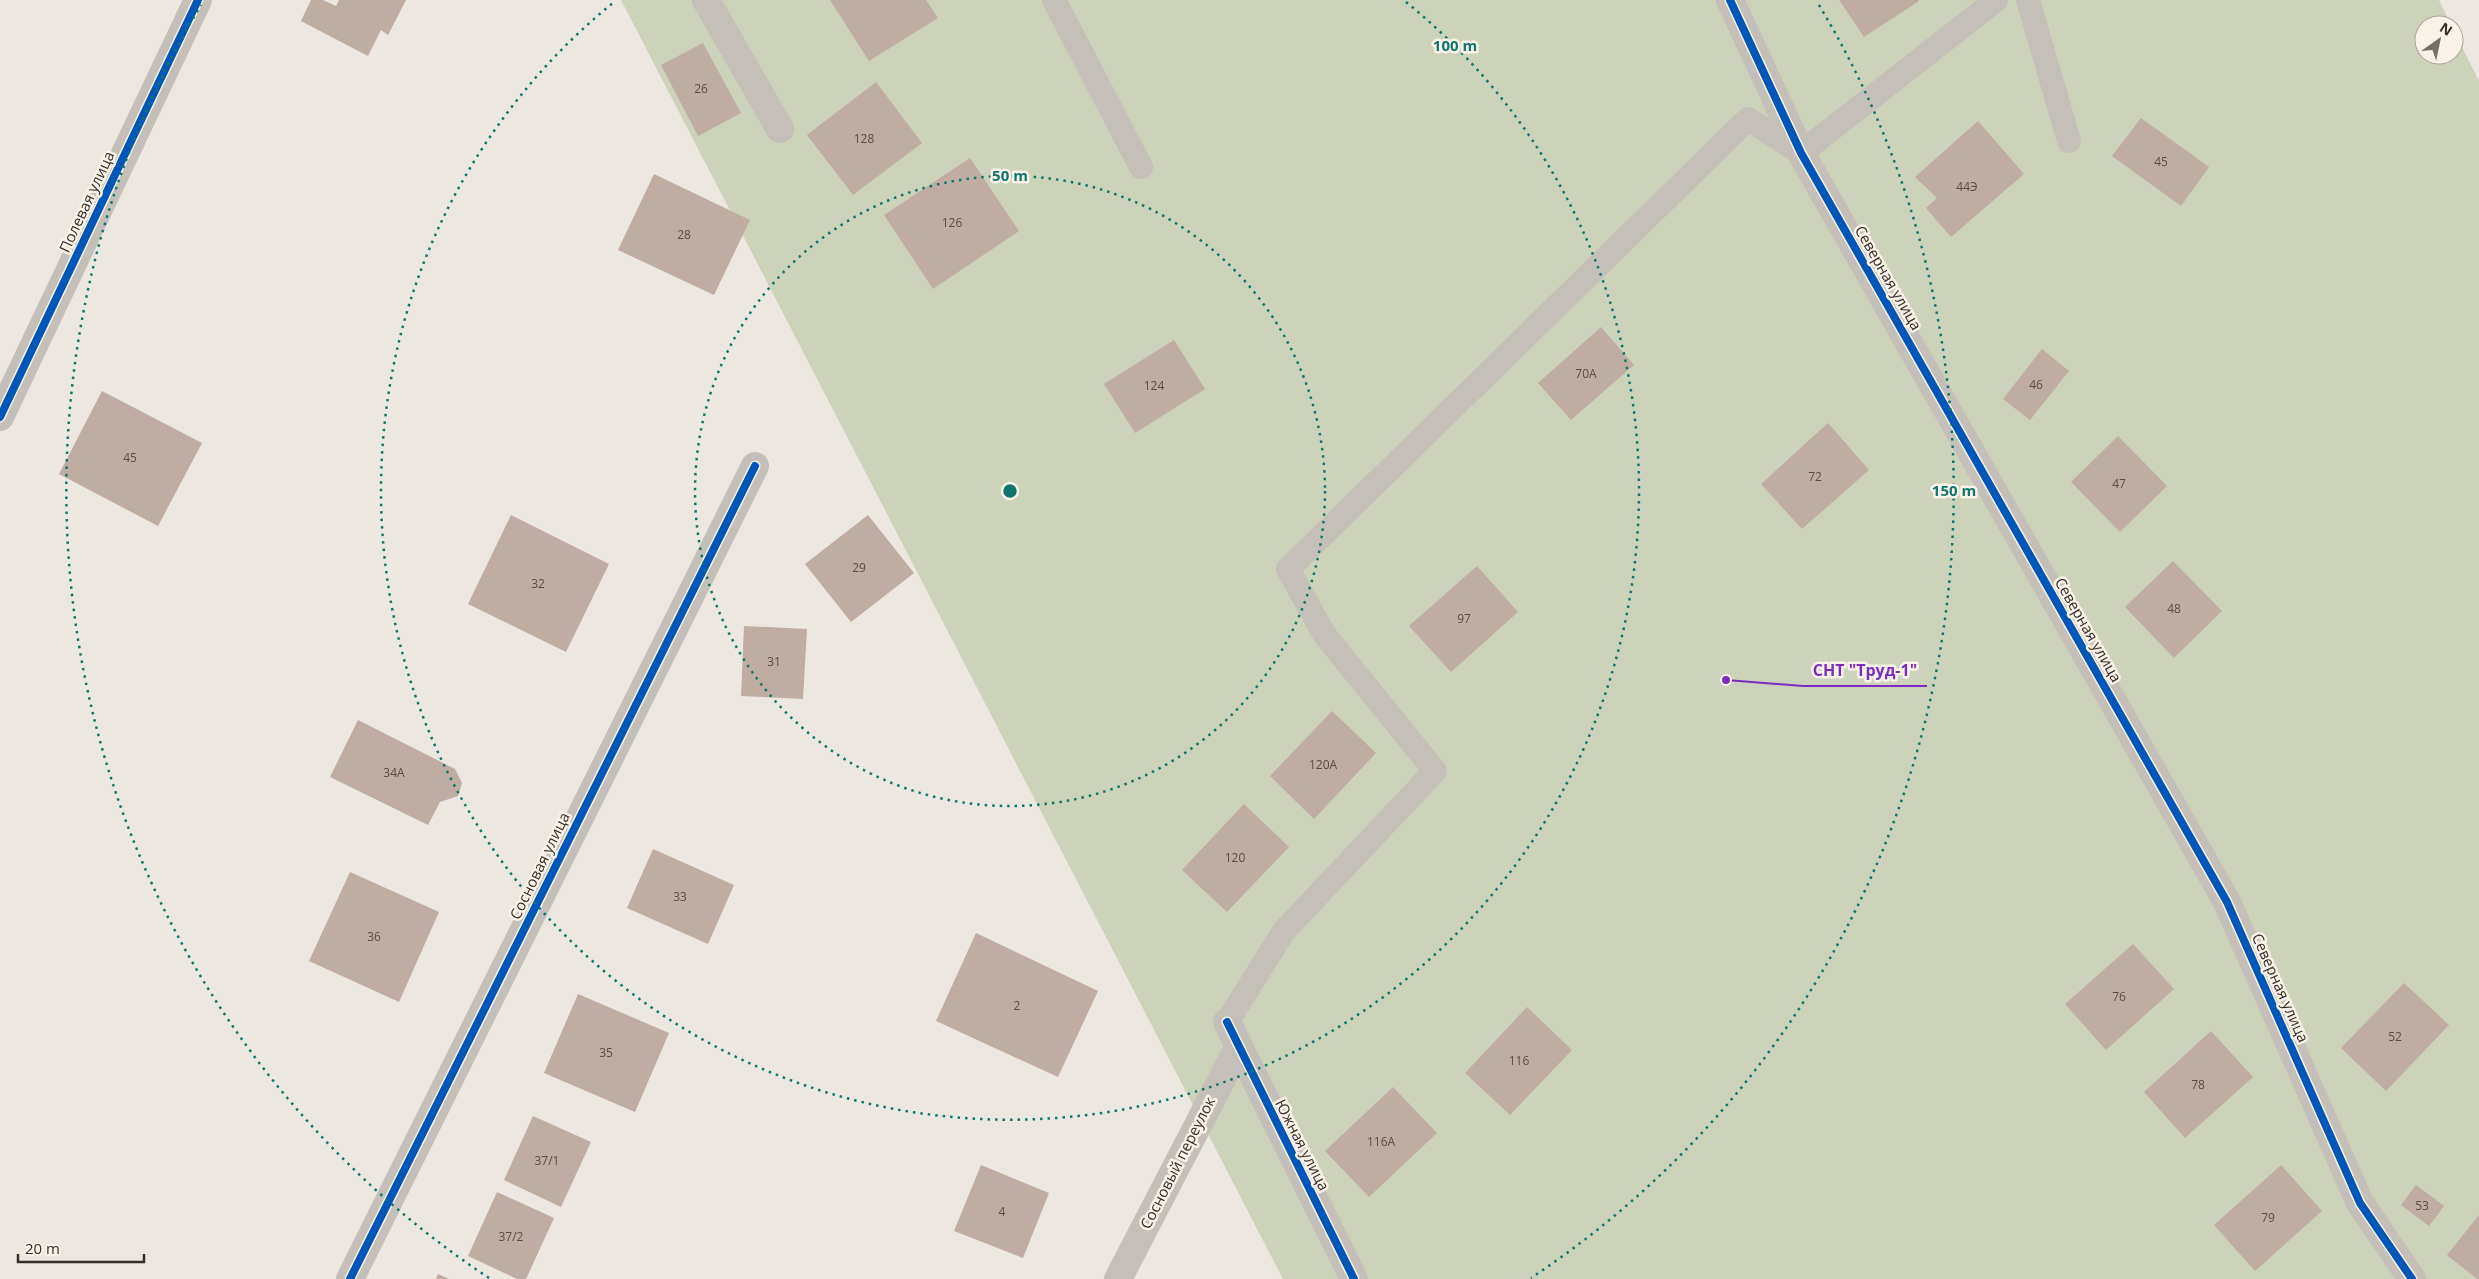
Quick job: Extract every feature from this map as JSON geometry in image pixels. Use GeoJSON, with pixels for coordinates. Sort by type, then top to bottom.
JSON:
{"type":"FeatureCollection","features":[{"type":"Feature","properties":{"kind":"street","name":"Полевая улица"},"geometry":{"type":"LineString","coordinates":[[0,417],[198,0]]}},
{"type":"Feature","properties":{"kind":"street"},"geometry":{"type":"LineString","coordinates":[[706,0],[780,129]]}},
{"type":"Feature","properties":{"kind":"street","name":"Северная улица"},"geometry":{"type":"LineString","coordinates":[[1730,0],[1801,153],[2227,902],[2360,1202],[2412,1279]]}},
{"type":"Feature","properties":{"kind":"street","name":"Сосновая улица"},"geometry":{"type":"LineString","coordinates":[[350,1279],[755,466]]}},
{"type":"Feature","properties":{"kind":"street","name":"Южная улица"},"geometry":{"type":"LineString","coordinates":[[1227,1022],[1238,1048],[1354,1279]]}},
{"type":"Feature","properties":{"kind":"street","name":"Сосновый переулок"},"geometry":{"type":"LineString","coordinates":[[1118,1279],[1238,1048]]}},
{"type":"Feature","properties":{"kind":"lane"},"geometry":{"type":"LineString","coordinates":[[1054,0],[1141,167]]}},
{"type":"Feature","properties":{"kind":"lane"},"geometry":{"type":"LineString","coordinates":[[1227,1022],[1284,931],[1435,771],[1324,634],[1288,569],[1748,119],[1801,153],[1996,0]]}},
{"type":"Feature","properties":{"kind":"lane"},"geometry":{"type":"LineString","coordinates":[[2028,0],[2069,141]]}},
{"type":"Feature","properties":{"kind":"green space"},"geometry":{"type":"Polygon","coordinates":[[[621,0],[2439,0],[2446,15],[2414,15],[2414,65],[2464,65],[2464,51],[2479,81],[2479,1279],[1283,1279],[621,0]]]}},
{"type":"Feature","properties":{"kind":"building"},"geometry":{"type":"Polygon","coordinates":[[[311,0],[323,0],[336,6],[339,0],[406,0],[388,35],[381,30],[368,56],[301,21],[311,0]]]}},
{"type":"Feature","properties":{"kind":"building"},"geometry":{"type":"Polygon","coordinates":[[[830,0],[926,0],[938,18],[869,61],[830,0]]]}},
{"type":"Feature","properties":{"kind":"building"},"geometry":{"type":"Polygon","coordinates":[[[1839,0],[1918,0],[1919,1],[1864,37],[1839,0]]]}},
{"type":"Feature","properties":{"kind":"building"},"geometry":{"type":"Polygon","coordinates":[[[703,43],[741,113],[698,136],[661,65],[703,43]]]}},
{"type":"Feature","properties":{"kind":"building"},"geometry":{"type":"Polygon","coordinates":[[[876,82],[922,143],[853,195],[807,135],[876,82]]]}},
{"type":"Feature","properties":{"kind":"building"},"geometry":{"type":"Polygon","coordinates":[[[2141,118],[2209,167],[2181,206],[2112,156],[2141,118]]]}},
{"type":"Feature","properties":{"kind":"building"},"geometry":{"type":"Polygon","coordinates":[[[1978,121],[2024,174],[1951,237],[1926,208],[1937,198],[1915,177],[1978,121]]]}},
{"type":"Feature","properties":{"kind":"building"},"geometry":{"type":"Polygon","coordinates":[[[970,158],[1019,231],[933,289],[884,215],[970,158]]]}},
{"type":"Feature","properties":{"kind":"building"},"geometry":{"type":"Polygon","coordinates":[[[654,174],[750,220],[714,295],[618,250],[654,174]]]}},
{"type":"Feature","properties":{"kind":"building"},"geometry":{"type":"Polygon","coordinates":[[[1601,327],[1634,365],[1571,420],[1538,383],[1601,327]]]}},
{"type":"Feature","properties":{"kind":"building"},"geometry":{"type":"Polygon","coordinates":[[[1174,340],[1205,389],[1135,433],[1104,384],[1174,340]]]}},
{"type":"Feature","properties":{"kind":"building"},"geometry":{"type":"Polygon","coordinates":[[[2042,349],[2069,371],[2030,420],[2003,399],[2042,349]]]}},
{"type":"Feature","properties":{"kind":"building"},"geometry":{"type":"Polygon","coordinates":[[[102,391],[202,443],[158,526],[59,474],[102,391]]]}},
{"type":"Feature","properties":{"kind":"building"},"geometry":{"type":"Polygon","coordinates":[[[1828,423],[1869,470],[1802,529],[1761,484],[1828,423]]]}},
{"type":"Feature","properties":{"kind":"building"},"geometry":{"type":"Polygon","coordinates":[[[2118,436],[2167,486],[2120,532],[2071,482],[2118,436]]]}},
{"type":"Feature","properties":{"kind":"building"},"geometry":{"type":"Polygon","coordinates":[[[511,515],[609,564],[566,652],[468,604],[511,515]]]}},
{"type":"Feature","properties":{"kind":"building"},"geometry":{"type":"Polygon","coordinates":[[[868,515],[914,573],[851,622],[805,564],[868,515]]]}},
{"type":"Feature","properties":{"kind":"building"},"geometry":{"type":"Polygon","coordinates":[[[2173,561],[2222,611],[2174,658],[2125,607],[2173,561]]]}},
{"type":"Feature","properties":{"kind":"building"},"geometry":{"type":"Polygon","coordinates":[[[1477,566],[1518,612],[1451,672],[1409,626],[1477,566]]]}},
{"type":"Feature","properties":{"kind":"building"},"geometry":{"type":"Polygon","coordinates":[[[744,626],[807,629],[803,699],[741,696],[744,626]]]}},
{"type":"Feature","properties":{"kind":"building"},"geometry":{"type":"Polygon","coordinates":[[[1332,711],[1376,753],[1314,819],[1270,776],[1332,711]]]}},
{"type":"Feature","properties":{"kind":"building"},"geometry":{"type":"Polygon","coordinates":[[[358,720],[455,769],[462,783],[458,796],[440,802],[428,825],[330,777],[358,720]]]}},
{"type":"Feature","properties":{"kind":"building"},"geometry":{"type":"Polygon","coordinates":[[[1244,804],[1289,847],[1227,912],[1182,870],[1244,804]]]}},
{"type":"Feature","properties":{"kind":"building"},"geometry":{"type":"Polygon","coordinates":[[[653,849],[734,885],[708,944],[627,908],[653,849]]]}},
{"type":"Feature","properties":{"kind":"building"},"geometry":{"type":"Polygon","coordinates":[[[350,872],[439,912],[399,1002],[309,961],[350,872]]]}},
{"type":"Feature","properties":{"kind":"building"},"geometry":{"type":"Polygon","coordinates":[[[976,933],[1098,991],[1058,1077],[936,1021],[976,933]]]}},
{"type":"Feature","properties":{"kind":"building"},"geometry":{"type":"Polygon","coordinates":[[[2133,944],[2174,989],[2106,1050],[2065,1004],[2133,944]]]}},
{"type":"Feature","properties":{"kind":"building"},"geometry":{"type":"Polygon","coordinates":[[[2404,983],[2449,1025],[2386,1091],[2341,1048],[2404,983]]]}},
{"type":"Feature","properties":{"kind":"building"},"geometry":{"type":"Polygon","coordinates":[[[578,994],[669,1033],[635,1112],[544,1073],[578,994]]]}},
{"type":"Feature","properties":{"kind":"building"},"geometry":{"type":"Polygon","coordinates":[[[1527,1007],[1572,1050],[1510,1115],[1465,1073],[1527,1007]]]}},
{"type":"Feature","properties":{"kind":"building"},"geometry":{"type":"Polygon","coordinates":[[[2211,1031],[2253,1077],[2185,1138],[2144,1092],[2211,1031]]]}},
{"type":"Feature","properties":{"kind":"building"},"geometry":{"type":"Polygon","coordinates":[[[1393,1087],[1437,1133],[1369,1197],[1325,1151],[1393,1087]]]}},
{"type":"Feature","properties":{"kind":"building"},"geometry":{"type":"Polygon","coordinates":[[[533,1116],[591,1142],[561,1207],[504,1180],[533,1116]]]}},
{"type":"Feature","properties":{"kind":"building"},"geometry":{"type":"Polygon","coordinates":[[[981,1165],[1049,1193],[1023,1258],[954,1231],[981,1165]]]}},
{"type":"Feature","properties":{"kind":"building"},"geometry":{"type":"Polygon","coordinates":[[[2281,1165],[2322,1211],[2255,1271],[2214,1225],[2281,1165]]]}},
{"type":"Feature","properties":{"kind":"building"},"geometry":{"type":"Polygon","coordinates":[[[2416,1185],[2444,1206],[2429,1226],[2401,1205],[2416,1185]]]}},
{"type":"Feature","properties":{"kind":"building"},"geometry":{"type":"Polygon","coordinates":[[[497,1192],[554,1218],[526,1279],[517,1279],[468,1256],[497,1192]]]}},
{"type":"Feature","properties":{"kind":"building"},"geometry":{"type":"Polygon","coordinates":[[[2479,1215],[2479,1279],[2477,1279],[2447,1255],[2479,1215]]]}},
{"type":"Feature","properties":{"kind":"building"},"geometry":{"type":"Polygon","coordinates":[[[438,1274],[449,1279],[436,1279],[438,1274]]]}},
{"type":"Feature","properties":{"kind":"cycle path"},"geometry":{"type":"LineString","coordinates":[[0,417],[198,0]]}},
{"type":"Feature","properties":{"kind":"cycle path"},"geometry":{"type":"LineString","coordinates":[[1730,0],[1801,153],[2227,902],[2360,1203],[2412,1279]]}},
{"type":"Feature","properties":{"kind":"cycle path"},"geometry":{"type":"LineString","coordinates":[[350,1279],[755,466]]}},
{"type":"Feature","properties":{"kind":"cycle path"},"geometry":{"type":"LineString","coordinates":[[1227,1022],[1354,1279]]}},
{"type":"Feature","properties":{"kind":"place","name":"СНТ \"Труд-1\""},"geometry":{"type":"Point","coordinates":[1726,680]}}]}
